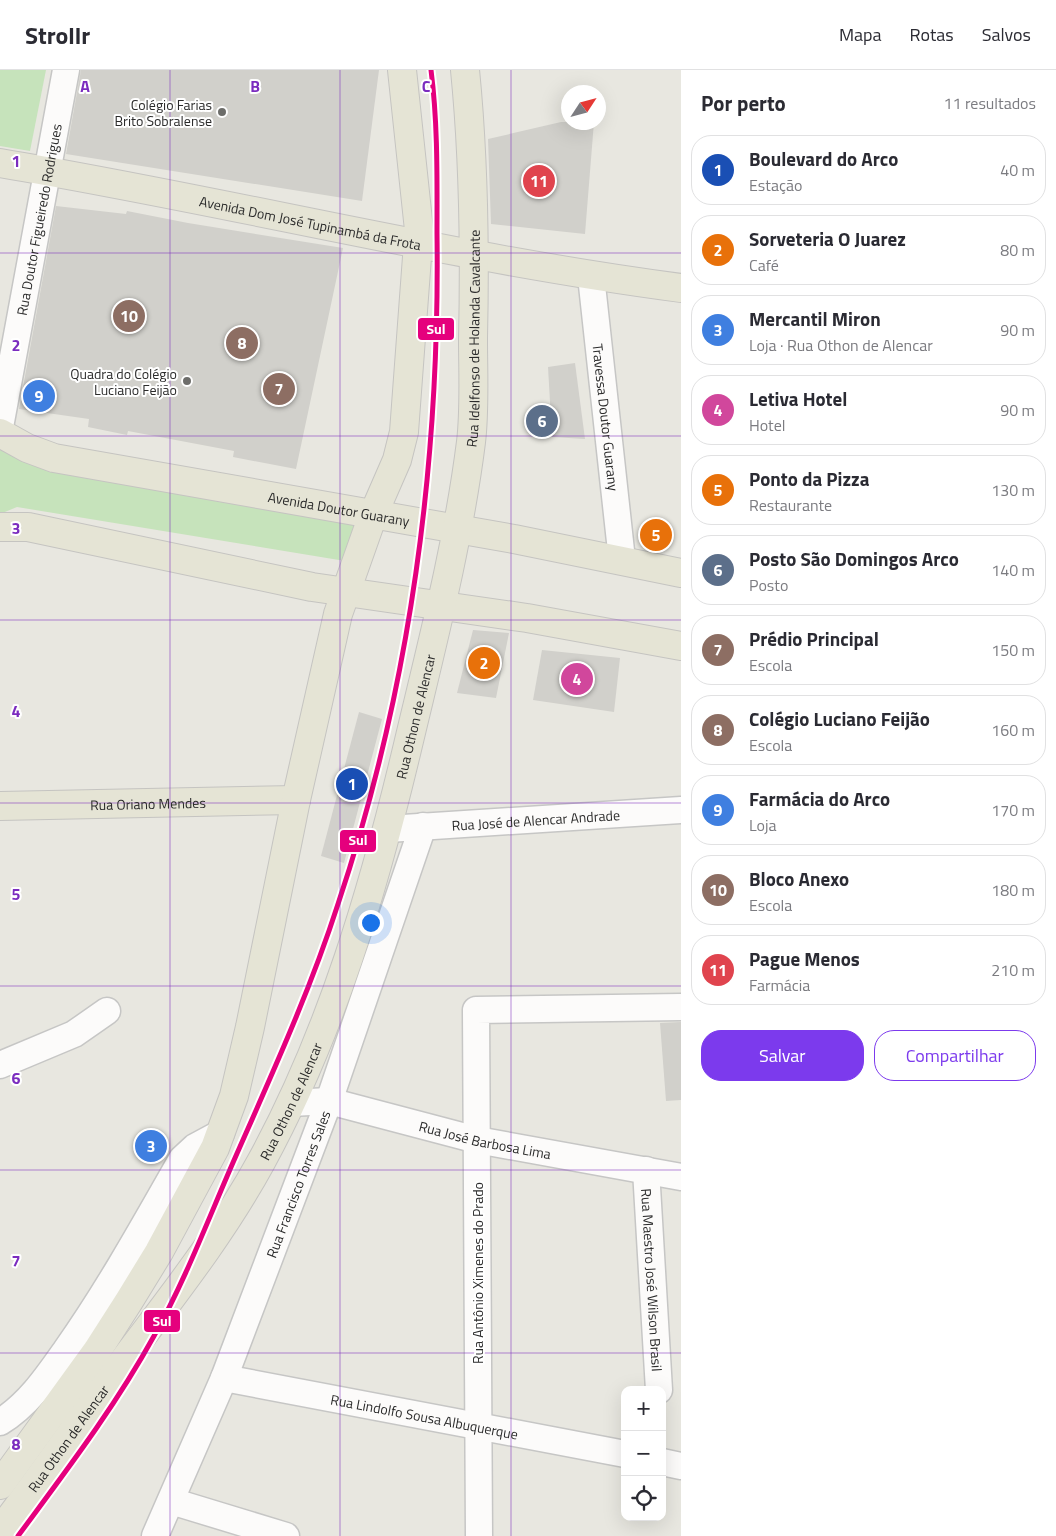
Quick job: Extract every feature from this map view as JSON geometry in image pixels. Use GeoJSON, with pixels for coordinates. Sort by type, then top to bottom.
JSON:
{"type":"FeatureCollection","features":[{"type":"Feature","properties":{"kind":"main road"},"geometry":{"type":"LineString","coordinates":[[346,592],[373,515],[397,460],[404,432],[419,230],[402,70]]}},
{"type":"Feature","properties":{"kind":"main road","name":"Rua Idelfonso de Holanda Cavalcante"},"geometry":{"type":"LineString","coordinates":[[442,605],[458,529],[472,436],[475,255],[472,152],[465,70]]}},
{"type":"Feature","properties":{"kind":"main road","name":"Avenida Dom José Tupinambá da Frota"},"geometry":{"type":"LineString","coordinates":[[0,163],[418,245],[591,276],[681,288]]}},
{"type":"Feature","properties":{"kind":"main road","name":"Avenida Doutor Guarany"},"geometry":{"type":"LineString","coordinates":[[0,433],[27,448],[54,458],[458,529],[681,573]]}},
{"type":"Feature","properties":{"kind":"main road"},"geometry":{"type":"LineString","coordinates":[[0,527],[28,527],[312,587],[442,605],[681,646]]}},
{"type":"Feature","properties":{"kind":"main road","name":"Rua Othon de Alencar"},"geometry":{"type":"LineString","coordinates":[[0,1485],[92,1358],[129,1302],[159,1252],[215,1148],[221,1133],[234,1096],[250,1027],[296,800],[338,614],[346,592]]}},
{"type":"Feature","properties":{"kind":"main road","name":"Rua Othon de Alencar"},"geometry":{"type":"LineString","coordinates":[[0,1531],[128,1355],[191,1273],[225,1222],[260,1163],[291,1103],[335,998],[377,870],[442,605]]}},
{"type":"Feature","properties":{"kind":"main road","name":"Rua Oriano Mendes"},"geometry":{"type":"LineString","coordinates":[[0,806],[296,800]]}},
{"type":"Feature","properties":{"kind":"street","name":"Rua Doutor Figueiredo Rodrigues"},"geometry":{"type":"LineString","coordinates":[[0,427],[66,70]]}},
{"type":"Feature","properties":{"kind":"street","name":"Travessa Doutor Guarany"},"geometry":{"type":"LineString","coordinates":[[591,276],[622,560]]}},
{"type":"Feature","properties":{"kind":"street","name":"Rua José de Alencar Andrade"},"geometry":{"type":"LineString","coordinates":[[388,829],[681,810]]}},
{"type":"Feature","properties":{"kind":"street","name":"Rua Francisco Torres Sales"},"geometry":{"type":"LineString","coordinates":[[155,1536],[224,1378],[329,1101],[423,826]]}},
{"type":"Feature","properties":{"kind":"street","name":"Rua Antônio Ximenes do Prado"},"geometry":{"type":"LineString","coordinates":[[479,1536],[476,1010],[681,1007]]}},
{"type":"Feature","properties":{"kind":"street"},"geometry":{"type":"LineString","coordinates":[[0,1065],[74,1034],[107,1011]]}},
{"type":"Feature","properties":{"kind":"street","name":"Rua José Barbosa Lima"},"geometry":{"type":"LineString","coordinates":[[291,1103],[329,1101],[477,1140],[681,1177]]}},
{"type":"Feature","properties":{"kind":"street"},"geometry":{"type":"LineString","coordinates":[[0,1422],[15,1413],[45,1379],[80,1331],[182,1159],[195,1147],[221,1133]]}},
{"type":"Feature","properties":{"kind":"street","name":"Rua Maestro José Wilson Brasil"},"geometry":{"type":"LineString","coordinates":[[646,1170],[659,1386]]}},
{"type":"Feature","properties":{"kind":"street","name":"Rua Lindolfo Sousa Albuquerque"},"geometry":{"type":"LineString","coordinates":[[224,1378],[621,1453]]}},
{"type":"Feature","properties":{"kind":"street"},"geometry":{"type":"LineString","coordinates":[[666,1463],[681,1466]]}},
{"type":"Feature","properties":{"kind":"street"},"geometry":{"type":"LineString","coordinates":[[171,1501],[286,1536]]}},
{"type":"Feature","properties":{"kind":"green space"},"geometry":{"type":"Polygon","coordinates":[[[0,70],[46,70],[30,151],[0,146],[0,70]]]}},
{"type":"Feature","properties":{"kind":"green space"},"geometry":{"type":"Polygon","coordinates":[[[0,445],[29,464],[354,524],[345,561],[17,507],[0,514],[0,445]]]}},
{"type":"Feature","properties":{"kind":"building","name":"Colégio Farias Brito Sobralense"},"geometry":{"type":"Polygon","coordinates":[[[81,70],[379,70],[362,201],[66,154],[81,70]]]}},
{"type":"Feature","properties":{"kind":"building"},"geometry":{"type":"Polygon","coordinates":[[[561,122],[561,130],[593,130],[585,234],[491,224],[488,139],[561,122]]]}},
{"type":"Feature","properties":{"kind":"building"},"geometry":{"type":"Polygon","coordinates":[[[56,206],[126,214],[127,211],[188,223],[343,248],[296,469],[233,457],[234,451],[128,431],[127,435],[88,427],[89,419],[19,409],[56,206]]]}},
{"type":"Feature","properties":{"kind":"building"},"geometry":{"type":"Polygon","coordinates":[[[575,363],[585,439],[552,437],[548,367],[575,363]]]}},
{"type":"Feature","properties":{"kind":"building"},"geometry":{"type":"Polygon","coordinates":[[[473,630],[509,633],[496,698],[457,693],[473,630]]]}},
{"type":"Feature","properties":{"kind":"building"},"geometry":{"type":"Polygon","coordinates":[[[542,650],[620,658],[614,712],[533,700],[542,650]]]}},
{"type":"Feature","properties":{"kind":"building"},"geometry":{"type":"Polygon","coordinates":[[[359,712],[382,719],[344,863],[321,856],[359,712]]]}},
{"type":"Feature","properties":{"kind":"building"},"geometry":{"type":"Polygon","coordinates":[[[681,1022],[681,1100],[666,1101],[660,1023],[681,1022]]]}},
{"type":"Feature","properties":{"kind":"transit line","name":"Sul"},"geometry":{"type":"LineString","coordinates":[[18,1536],[123,1388],[166,1314],[197,1248],[303,1000],[338,904],[363,823],[384,741],[402,657],[416,574],[426,489],[437,319],[437,152],[431,70]]}},
{"type":"Feature","properties":{"kind":"place","name":"Colégio Farias Brito Sobralense"},"geometry":{"type":"Point","coordinates":[222,112]}},
{"type":"Feature","properties":{"kind":"place","name":"Pague Menos"},"geometry":{"type":"Point","coordinates":[539,181]}},
{"type":"Feature","properties":{"kind":"place","name":"Bloco Anexo"},"geometry":{"type":"Point","coordinates":[129,316]}},
{"type":"Feature","properties":{"kind":"place","name":"Colégio Luciano Feijão"},"geometry":{"type":"Point","coordinates":[242,343]}},
{"type":"Feature","properties":{"kind":"place","name":"Quadra do Colégio Luciano Feijão"},"geometry":{"type":"Point","coordinates":[187,381]}},
{"type":"Feature","properties":{"kind":"place","name":"Prédio Principal"},"geometry":{"type":"Point","coordinates":[279,389]}},
{"type":"Feature","properties":{"kind":"place","name":"Farmácia do Arco"},"geometry":{"type":"Point","coordinates":[39,396]}},
{"type":"Feature","properties":{"kind":"place","name":"Posto São Domingos Arco"},"geometry":{"type":"Point","coordinates":[542,421]}},
{"type":"Feature","properties":{"kind":"place","name":"Ponto da Pizza"},"geometry":{"type":"Point","coordinates":[656,535]}},
{"type":"Feature","properties":{"kind":"place","name":"Sorveteria O Juarez"},"geometry":{"type":"Point","coordinates":[484,663]}},
{"type":"Feature","properties":{"kind":"place","name":"Letiva Hotel"},"geometry":{"type":"Point","coordinates":[577,679]}},
{"type":"Feature","properties":{"kind":"place","name":"Boulevard do Arco"},"geometry":{"type":"Point","coordinates":[352,784]}},
{"type":"Feature","properties":{"kind":"place","name":"Mercantil Miron"},"geometry":{"type":"Point","coordinates":[151,1146]}}]}
